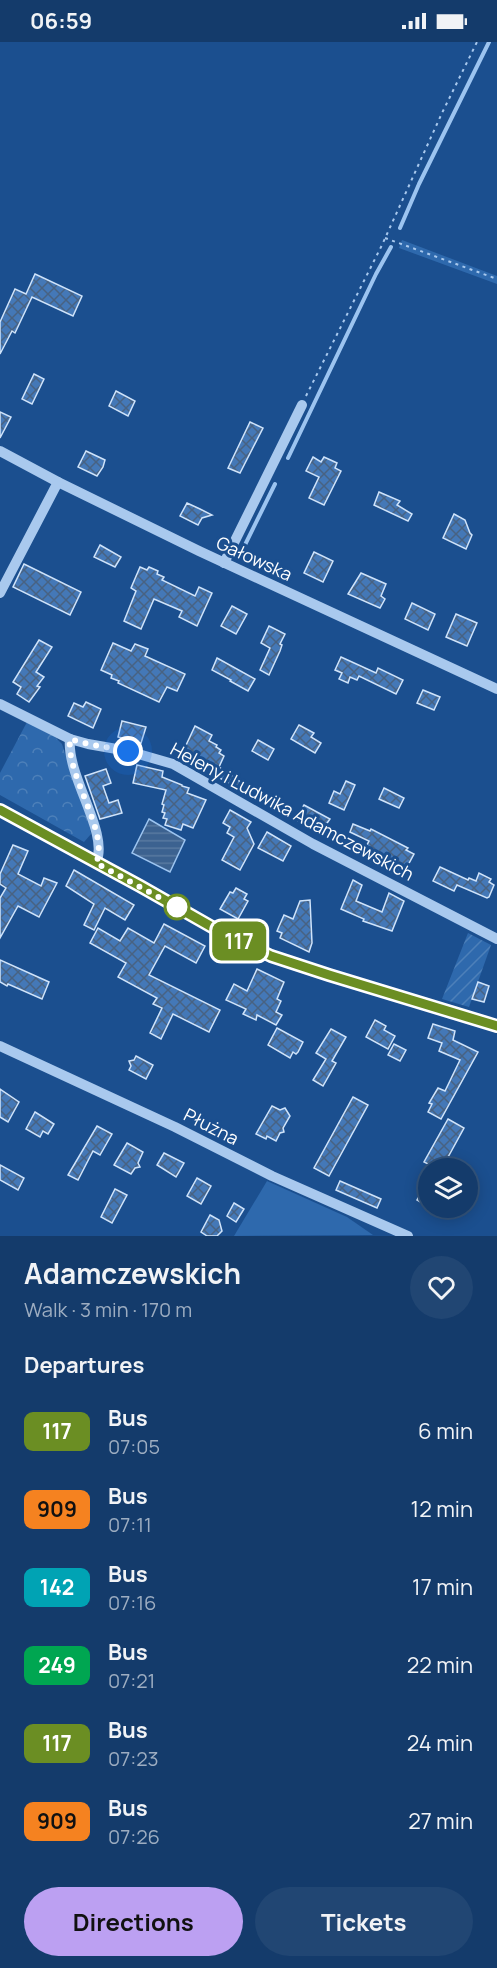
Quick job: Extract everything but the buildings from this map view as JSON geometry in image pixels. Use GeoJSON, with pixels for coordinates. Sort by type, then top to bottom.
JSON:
{"type":"FeatureCollection","features":[{"type":"Feature","properties":{"kind":"street"},"geometry":{"type":"LineString","coordinates":[[224,563],[302,405]]}},
{"type":"Feature","properties":{"kind":"street","name":"Gałowska"},"geometry":{"type":"LineString","coordinates":[[0,451],[224,563],[497,689]]}},
{"type":"Feature","properties":{"kind":"street"},"geometry":{"type":"LineString","coordinates":[[0,593],[58,482]]}},
{"type":"Feature","properties":{"kind":"street","name":"Heleny i Ludwika Adamczewskich"},"geometry":{"type":"LineString","coordinates":[[0,704],[70,739],[128,751],[173,764],[314,844],[497,939]]}},
{"type":"Feature","properties":{"kind":"street"},"geometry":{"type":"LineString","coordinates":[[70,739],[69,751],[73,766],[100,843],[96,863]]}},
{"type":"Feature","properties":{"kind":"street"},"geometry":{"type":"LineString","coordinates":[[0,810],[219,931],[271,956],[497,1026]]}},
{"type":"Feature","properties":{"kind":"street","name":"Płużna"},"geometry":{"type":"LineString","coordinates":[[0,1046],[175,1127],[272,1176],[408,1236]]}},
{"type":"Feature","properties":{"kind":"path"},"geometry":{"type":"LineString","coordinates":[[302,405],[386,237],[477,42]]}},
{"type":"Feature","properties":{"kind":"path"},"geometry":{"type":"LineString","coordinates":[[386,237],[497,279]]}},
{"type":"Feature","properties":{"kind":"green space"},"geometry":{"type":"Polygon","coordinates":[[[402,240],[497,276],[497,284],[399,248],[402,240]]]}},
{"type":"Feature","properties":{"kind":"green space"},"geometry":{"type":"Polygon","coordinates":[[[27,722],[55,737],[62,744],[89,824],[91,834],[84,842],[0,795],[0,773],[27,722]]]}},
{"type":"Feature","properties":{"kind":"green space"},"geometry":{"type":"Polygon","coordinates":[[[468,933],[491,945],[469,1007],[442,999],[468,933]]]}},
{"type":"Feature","properties":{"kind":"green space"},"geometry":{"type":"Polygon","coordinates":[[[267,1181],[347,1217],[373,1235],[234,1236],[267,1181]]]}},
{"type":"Feature","properties":{"kind":"shaded area"},"geometry":{"type":"Polygon","coordinates":[[[149,819],[185,840],[170,872],[132,853],[149,819]]]}},
{"type":"Feature","properties":{"kind":"waterway"},"geometry":{"type":"LineString","coordinates":[[400,228],[419,184],[489,42]]}},
{"type":"Feature","properties":{"kind":"waterway"},"geometry":{"type":"LineString","coordinates":[[288,458],[391,247]]}},
{"type":"Feature","properties":{"kind":"waterway"},"geometry":{"type":"LineString","coordinates":[[239,557],[275,484]]}},
{"type":"Feature","properties":{"kind":"bus line","name":"117"},"geometry":{"type":"LineString","coordinates":[[0,810],[219,931],[271,956],[497,1026]]}},
{"type":"Feature","properties":{"kind":"route"},"geometry":{"type":"LineString","coordinates":[[128,751],[70,739],[69,751],[73,766],[100,843],[96,863],[184,911],[177,907]]}}]}
